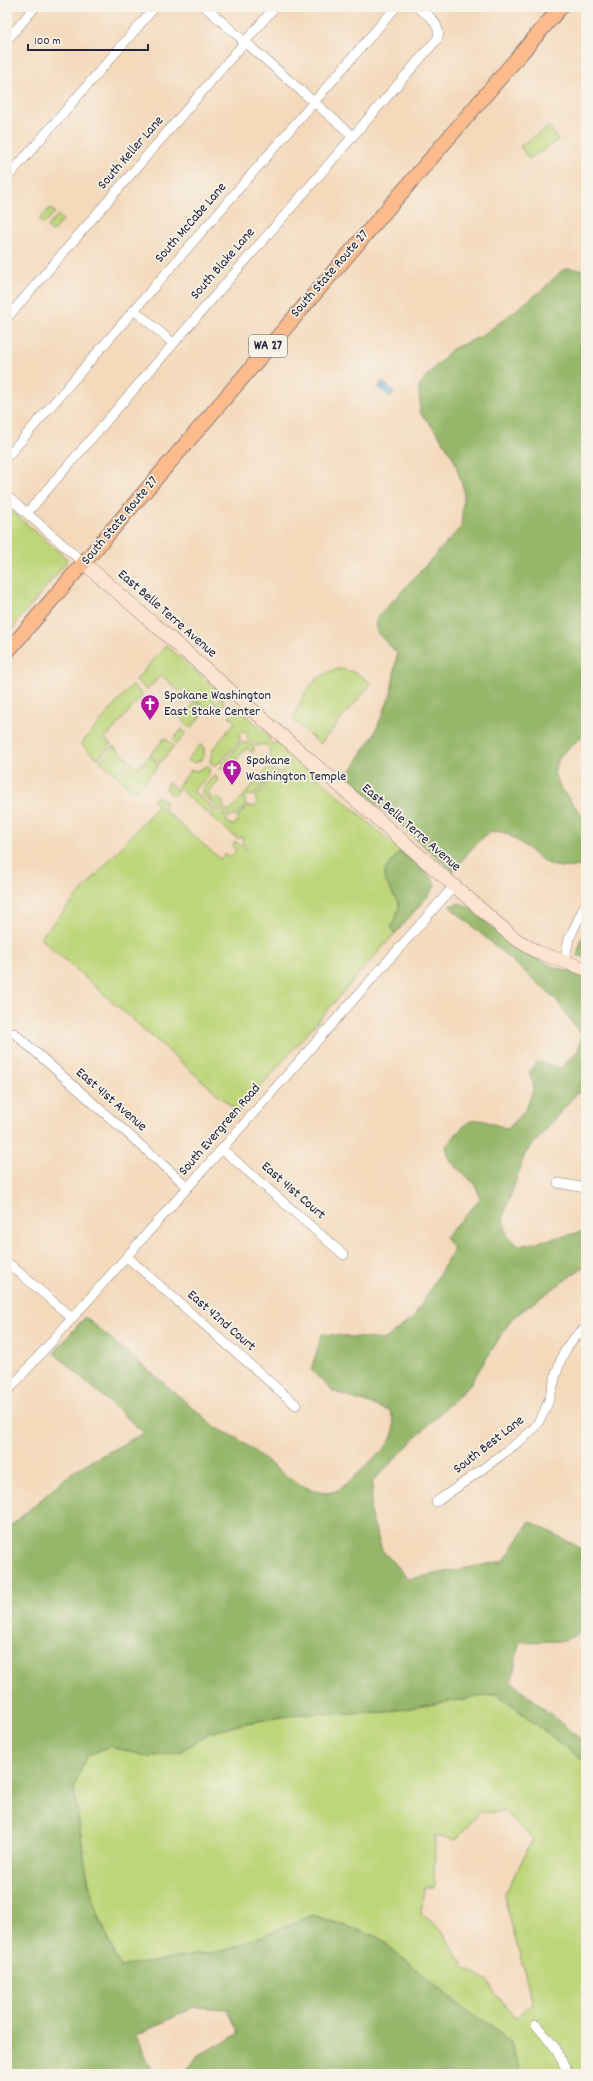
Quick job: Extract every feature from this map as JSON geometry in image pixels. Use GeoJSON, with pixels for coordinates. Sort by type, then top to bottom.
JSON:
{"type":"FeatureCollection","features":[{"type":"Feature","properties":{"kind":"main road","name":"South State Route 27"},"geometry":{"type":"LineString","coordinates":[[7,652],[561,7]]}},
{"type":"Feature","properties":{"kind":"street"},"geometry":{"type":"LineString","coordinates":[[7,40],[35,7]]}},
{"type":"Feature","properties":{"kind":"street"},"geometry":{"type":"LineString","coordinates":[[7,178],[155,7]]}},
{"type":"Feature","properties":{"kind":"street"},"geometry":{"type":"LineString","coordinates":[[205,7],[352,136]]}},
{"type":"Feature","properties":{"kind":"street","name":"South Keller Lane"},"geometry":{"type":"LineString","coordinates":[[7,318],[275,7]]}},
{"type":"Feature","properties":{"kind":"street","name":"South McCabe Lane"},"geometry":{"type":"LineString","coordinates":[[7,457],[396,7]]}},
{"type":"Feature","properties":{"kind":"street","name":"South Blake Lane"},"geometry":{"type":"LineString","coordinates":[[27,513],[438,38],[440,32],[436,24],[417,7]]}},
{"type":"Feature","properties":{"kind":"street"},"geometry":{"type":"LineString","coordinates":[[134,310],[173,343]]}},
{"type":"Feature","properties":{"kind":"street"},"geometry":{"type":"LineString","coordinates":[[7,496],[84,563]]}},
{"type":"Feature","properties":{"kind":"street","name":"East Belle Terre Avenue"},"geometry":{"type":"LineString","coordinates":[[84,563],[514,938],[537,952],[586,969]]}},
{"type":"Feature","properties":{"kind":"street","name":"South Evergreen Road"},"geometry":{"type":"LineString","coordinates":[[7,1392],[454,886]]}},
{"type":"Feature","properties":{"kind":"street"},"geometry":{"type":"LineString","coordinates":[[564,962],[569,939],[586,903]]}},
{"type":"Feature","properties":{"kind":"street","name":"East 41st Avenue"},"geometry":{"type":"LineString","coordinates":[[14,1034],[188,1187]]}},
{"type":"Feature","properties":{"kind":"street","name":"East 41st Court"},"geometry":{"type":"LineString","coordinates":[[222,1149],[344,1255]]}},
{"type":"Feature","properties":{"kind":"street"},"geometry":{"type":"LineString","coordinates":[[558,1183],[586,1188]]}},
{"type":"Feature","properties":{"kind":"street","name":"East 42nd Court"},"geometry":{"type":"LineString","coordinates":[[127,1257],[296,1405]]}},
{"type":"Feature","properties":{"kind":"street"},"geometry":{"type":"LineString","coordinates":[[7,1262],[72,1318]]}},
{"type":"Feature","properties":{"kind":"street","name":"South Best Lane"},"geometry":{"type":"LineString","coordinates":[[436,1502],[524,1438],[538,1423],[546,1410],[562,1355],[572,1341],[586,1328]]}},
{"type":"Feature","properties":{"kind":"street"},"geometry":{"type":"LineString","coordinates":[[536,2025],[554,2046],[569,2074]]}},
{"type":"Feature","properties":{"kind":"green space"},"geometry":{"type":"Polygon","coordinates":[[[549,127],[558,140],[529,159],[520,146],[549,127]]]}},
{"type":"Feature","properties":{"kind":"green space"},"geometry":{"type":"Polygon","coordinates":[[[50,208],[55,212],[44,224],[39,220],[50,208]]]}},
{"type":"Feature","properties":{"kind":"green space"},"geometry":{"type":"Polygon","coordinates":[[[58,215],[63,220],[52,232],[47,227],[58,215]]]}},
{"type":"Feature","properties":{"kind":"green space"},"geometry":{"type":"Polygon","coordinates":[[[569,268],[586,271],[586,733],[560,756],[554,772],[560,788],[586,820],[586,865],[565,867],[552,865],[536,856],[510,836],[502,832],[494,831],[486,835],[477,843],[453,871],[346,778],[374,735],[391,694],[397,653],[377,633],[376,619],[461,527],[464,491],[454,459],[437,432],[420,413],[419,388],[424,379],[452,349],[482,336],[541,291],[561,271],[569,268]]]}},
{"type":"Feature","properties":{"kind":"green space"},"geometry":{"type":"Polygon","coordinates":[[[7,507],[68,560],[7,635],[7,507]]]}},
{"type":"Feature","properties":{"kind":"green space"},"geometry":{"type":"Polygon","coordinates":[[[166,645],[221,693],[207,709],[186,690],[182,694],[161,675],[147,690],[136,680],[166,645]]]}},
{"type":"Feature","properties":{"kind":"green space"},"geometry":{"type":"Polygon","coordinates":[[[337,669],[356,673],[371,684],[320,744],[293,720],[308,688],[320,677],[337,669]]]}},
{"type":"Feature","properties":{"kind":"green space"},"geometry":{"type":"Polygon","coordinates":[[[132,685],[143,695],[105,739],[111,744],[98,759],[81,744],[132,685]]]}},
{"type":"Feature","properties":{"kind":"green space"},"geometry":{"type":"Polygon","coordinates":[[[222,696],[224,704],[218,711],[213,706],[222,696]]]}},
{"type":"Feature","properties":{"kind":"green space"},"geometry":{"type":"Polygon","coordinates":[[[194,700],[206,710],[191,728],[181,719],[194,704],[192,703],[194,700]]]}},
{"type":"Feature","properties":{"kind":"green space"},"geometry":{"type":"Polygon","coordinates":[[[240,710],[269,735],[269,740],[273,744],[278,743],[432,878],[435,885],[431,892],[238,1112],[40,938],[158,806],[153,800],[155,797],[160,797],[166,802],[163,809],[220,859],[225,854],[230,857],[236,851],[232,846],[235,841],[246,850],[247,848],[242,844],[243,838],[240,837],[238,839],[209,815],[215,808],[228,819],[226,821],[233,826],[238,820],[237,818],[247,806],[254,807],[257,803],[255,797],[278,771],[282,773],[284,768],[280,763],[277,765],[269,757],[270,752],[268,746],[262,744],[256,746],[247,739],[248,734],[244,732],[240,734],[239,737],[241,739],[221,762],[213,765],[210,762],[213,749],[235,722],[229,716],[233,711],[240,710]]]}},
{"type":"Feature","properties":{"kind":"green space"},"geometry":{"type":"Polygon","coordinates":[[[182,729],[186,733],[177,744],[173,740],[182,729]]]}},
{"type":"Feature","properties":{"kind":"green space"},"geometry":{"type":"Polygon","coordinates":[[[165,738],[174,746],[160,763],[150,755],[165,738]]]}},
{"type":"Feature","properties":{"kind":"green space"},"geometry":{"type":"Polygon","coordinates":[[[241,742],[247,742],[254,748],[253,753],[247,748],[225,772],[221,768],[219,770],[241,742]]]}},
{"type":"Feature","properties":{"kind":"green space"},"geometry":{"type":"Polygon","coordinates":[[[200,745],[204,748],[204,757],[196,763],[189,761],[188,759],[200,745]]]}},
{"type":"Feature","properties":{"kind":"green space"},"geometry":{"type":"Polygon","coordinates":[[[113,746],[129,760],[116,775],[100,761],[113,746]]]}},
{"type":"Feature","properties":{"kind":"green space"},"geometry":{"type":"Polygon","coordinates":[[[149,756],[159,765],[135,792],[118,777],[131,762],[138,768],[149,756]]]}},
{"type":"Feature","properties":{"kind":"green space"},"geometry":{"type":"Polygon","coordinates":[[[268,759],[274,765],[273,770],[275,771],[253,796],[248,795],[244,799],[246,805],[235,817],[234,815],[229,817],[202,794],[202,788],[214,776],[219,780],[207,793],[214,800],[217,797],[224,803],[222,806],[229,812],[269,767],[263,762],[268,759]]]}},
{"type":"Feature","properties":{"kind":"green space"},"geometry":{"type":"Polygon","coordinates":[[[207,766],[210,768],[208,777],[193,791],[213,807],[207,813],[177,787],[191,770],[197,771],[207,766]]]}},
{"type":"Feature","properties":{"kind":"green space"},"geometry":{"type":"Polygon","coordinates":[[[168,782],[178,791],[174,796],[166,789],[168,782]]]}},
{"type":"Feature","properties":{"kind":"green space"},"geometry":{"type":"Polygon","coordinates":[[[400,851],[432,878],[435,885],[431,892],[395,934],[391,927],[398,911],[399,904],[385,881],[385,870],[400,851]]]}},
{"type":"Feature","properties":{"kind":"green space"},"geometry":{"type":"Polygon","coordinates":[[[460,903],[470,908],[495,930],[522,949],[551,966],[586,976],[586,1092],[577,1093],[525,1154],[503,1217],[507,1235],[519,1246],[586,1231],[586,1265],[512,1318],[469,1386],[444,1409],[373,1481],[370,1513],[382,1550],[408,1579],[504,1561],[530,1521],[586,1551],[586,1629],[564,1641],[519,1642],[512,1682],[586,1744],[586,1763],[497,1694],[385,1712],[301,1714],[246,1723],[209,1733],[180,1752],[149,1757],[110,1746],[86,1756],[74,1789],[92,1899],[120,1967],[228,1950],[312,1915],[376,1936],[468,2012],[491,2025],[510,2041],[521,2074],[185,2074],[197,2056],[238,2034],[228,2009],[194,2007],[136,2036],[154,2074],[7,2074],[7,1529],[75,1470],[144,1433],[54,1353],[85,1317],[217,1428],[238,1439],[300,1484],[314,1490],[327,1493],[338,1490],[385,1448],[392,1437],[394,1425],[390,1411],[332,1391],[311,1370],[322,1334],[384,1340],[414,1317],[454,1249],[445,1237],[480,1200],[476,1185],[450,1161],[446,1146],[467,1123],[472,1121],[486,1121],[508,1129],[527,1107],[534,1087],[529,1072],[537,1062],[560,1068],[578,1051],[582,1036],[556,999],[449,906],[460,903]]]}},
{"type":"Feature","properties":{"kind":"green space"},"geometry":{"type":"Polygon","coordinates":[[[586,927],[586,958],[577,955],[586,927]]]}},
{"type":"Feature","properties":{"kind":"green space"},"geometry":{"type":"Polygon","coordinates":[[[497,1694],[586,1763],[586,2072],[584,2074],[521,2074],[510,2041],[491,2025],[468,2013],[376,1936],[313,1915],[228,1950],[120,1967],[92,1899],[84,1857],[74,1789],[86,1756],[110,1746],[149,1757],[180,1752],[209,1733],[246,1723],[301,1714],[385,1712],[497,1694]],[[479,1812],[456,1840],[435,1836],[434,1887],[424,1887],[421,1913],[442,1931],[465,1968],[487,1980],[500,2000],[515,2018],[533,2004],[504,1896],[533,1839],[505,1812],[479,1812]]]}},
{"type":"Feature","properties":{"kind":"water"},"geometry":{"type":"Polygon","coordinates":[[[382,382],[394,391],[391,397],[378,388],[382,382]]]}},
{"type":"Feature","properties":{"kind":"place","name":"Spokane Washington East Stake Center"},"geometry":{"type":"Point","coordinates":[150,721]}},
{"type":"Feature","properties":{"kind":"place","name":"Spokane Washington Temple"},"geometry":{"type":"Point","coordinates":[232,786]}}]}
